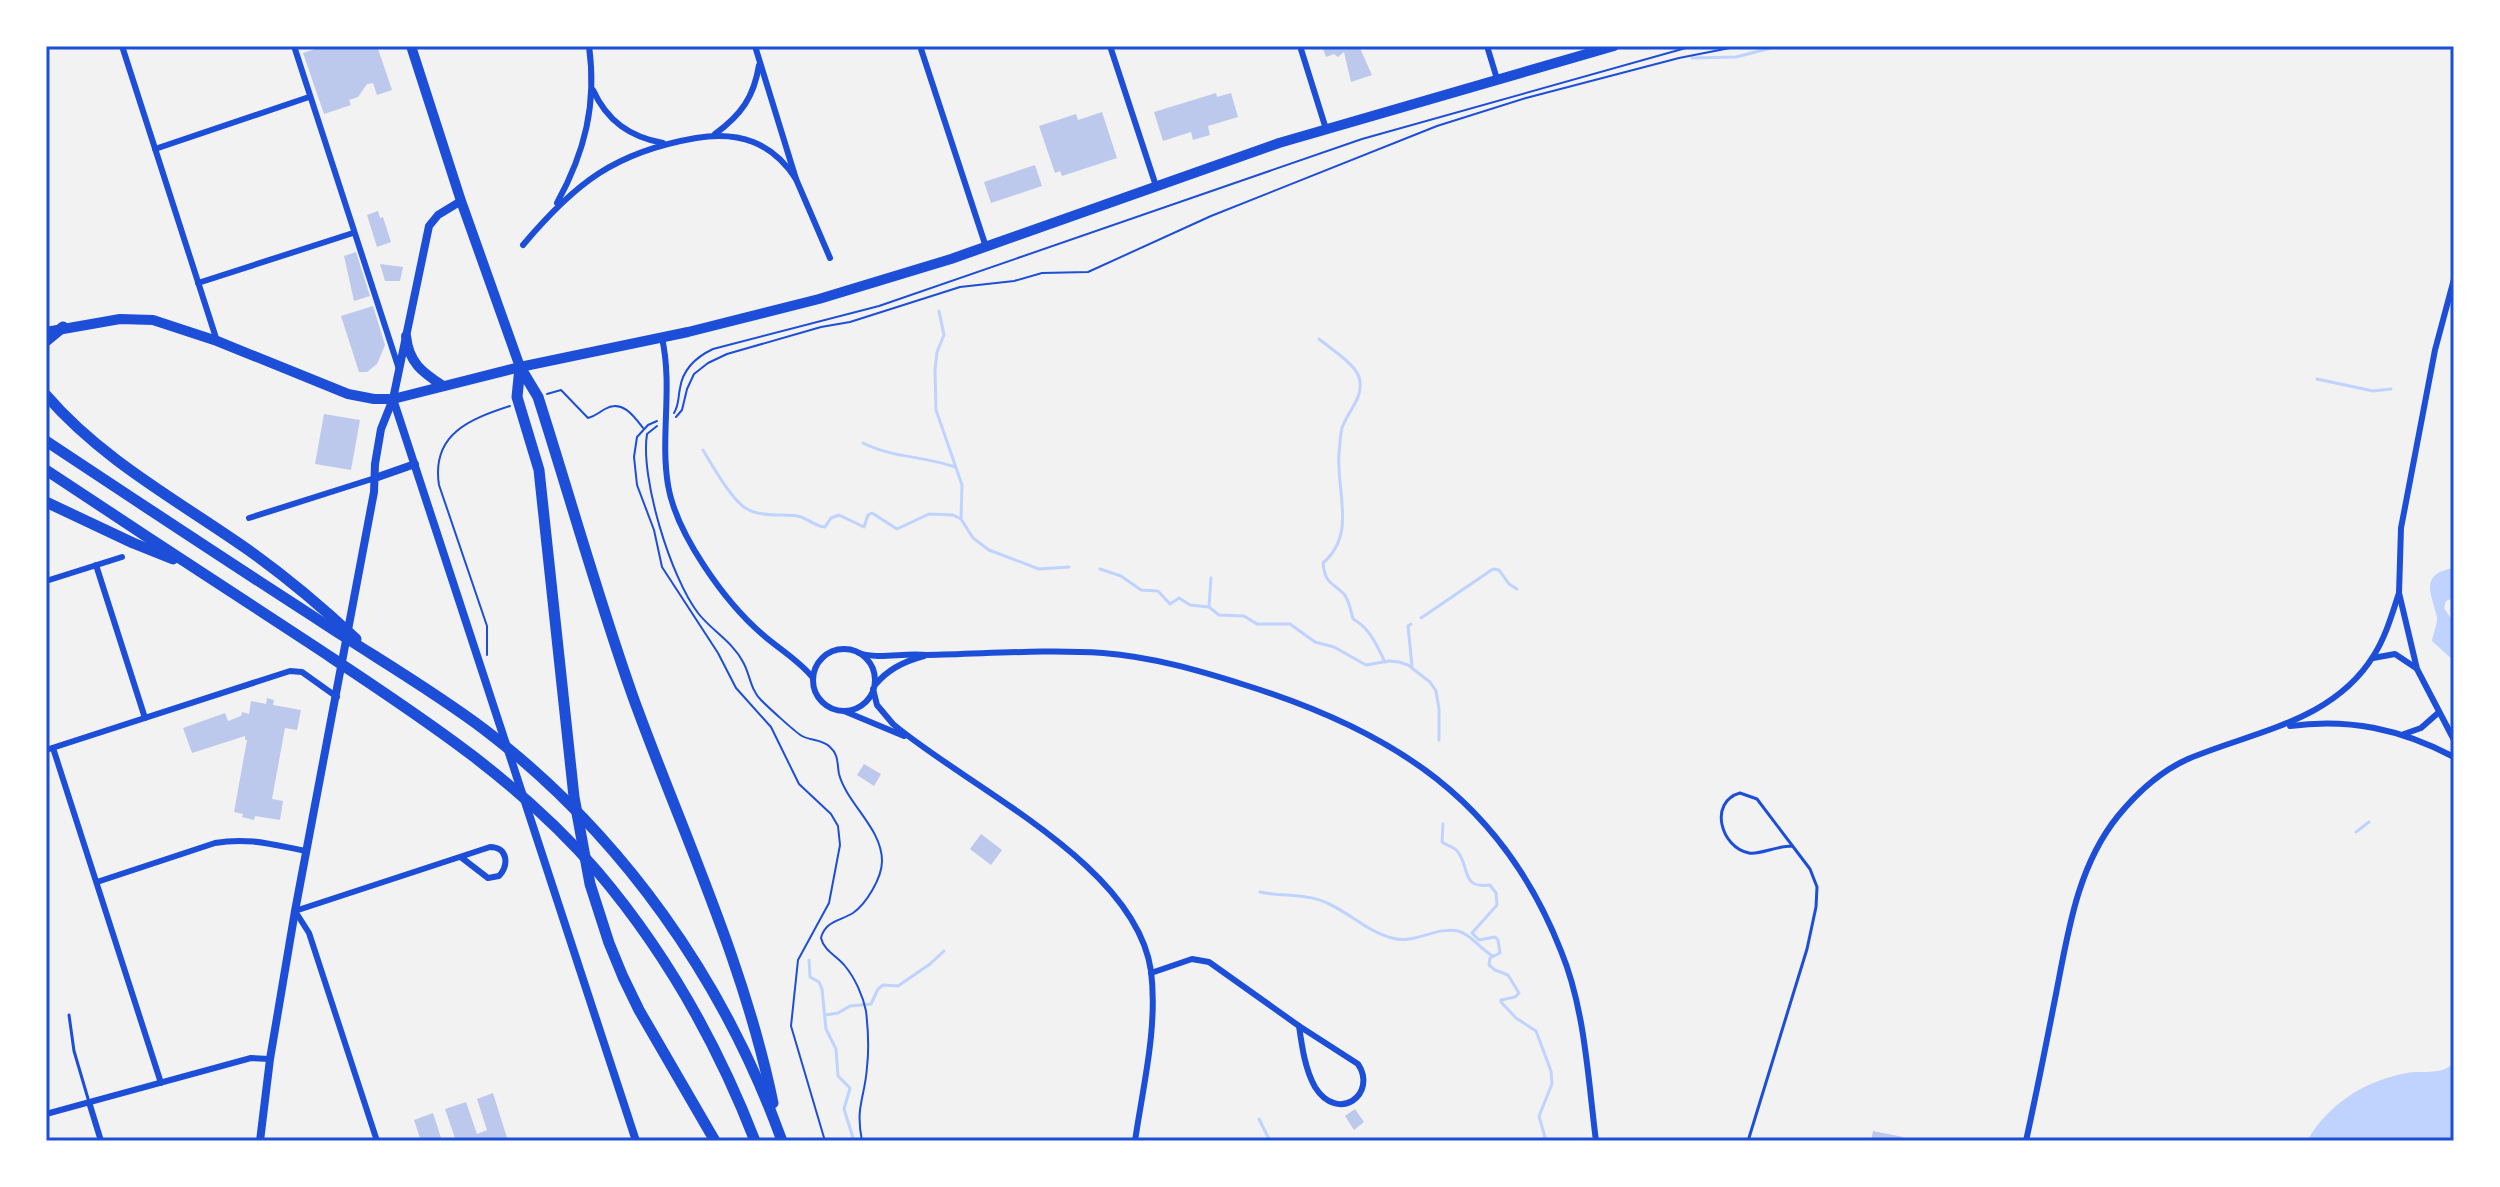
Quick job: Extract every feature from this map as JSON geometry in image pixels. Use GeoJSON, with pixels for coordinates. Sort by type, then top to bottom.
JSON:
{"type":"FeatureCollection","features":[{"type":"Feature","properties":{"kind":"highway"},"geometry":{"type":"LineString","coordinates":[[46,341],[63,327]]}},
{"type":"Feature","properties":{"kind":"highway"},"geometry":{"type":"LineString","coordinates":[[520,367],[517,397],[539,470],[571,773],[581,842],[596,906],[639,1010],[715,1141]]}},
{"type":"Feature","properties":{"kind":"highway"},"geometry":{"type":"LineString","coordinates":[[520,367],[538,397],[626,674],[741,984],[762,1049],[781,1140]]}},
{"type":"Feature","properties":{"kind":"highway"},"geometry":{"type":"LineString","coordinates":[[46,395],[100,448],[276,570],[380,661]]}},
{"type":"Feature","properties":{"kind":"highway"},"geometry":{"type":"LineString","coordinates":[[46,441],[457,710],[517,756],[565,800],[618,857],[684,943],[722,1006],[754,1071],[781,1140]]}},
{"type":"Feature","properties":{"kind":"highway"},"geometry":{"type":"LineString","coordinates":[[46,470],[460,744],[511,785],[596,870],[639,925],[680,985],[715,1049],[755,1141]]}},
{"type":"Feature","properties":{"kind":"highway"},"geometry":{"type":"LineString","coordinates":[[46,502],[133,543],[188,563]]}},
{"type":"Feature","properties":{"kind":"main road"},"geometry":{"type":"LineString","coordinates":[[411,46],[461,201],[520,367]]}},
{"type":"Feature","properties":{"kind":"main road"},"geometry":{"type":"LineString","coordinates":[[46,329],[139,318],[170,324],[348,394],[393,399],[520,367],[662,338],[799,305],[986,247],[1326,129],[1614,46]]}},
{"type":"Feature","properties":{"kind":"main road"},"geometry":{"type":"LineString","coordinates":[[406,336],[414,364],[443,386]]}},
{"type":"Feature","properties":{"kind":"street"},"geometry":{"type":"LineString","coordinates":[[122,46],[217,341]]}},
{"type":"Feature","properties":{"kind":"street"},"geometry":{"type":"LineString","coordinates":[[294,46],[399,369]]}},
{"type":"Feature","properties":{"kind":"street"},"geometry":{"type":"LineString","coordinates":[[556,206],[585,141],[593,90],[589,46]]}},
{"type":"Feature","properties":{"kind":"street"},"geometry":{"type":"LineString","coordinates":[[755,46],[796,179],[830,258]]}},
{"type":"Feature","properties":{"kind":"street"},"geometry":{"type":"LineString","coordinates":[[920,46],[986,247]]}},
{"type":"Feature","properties":{"kind":"street"},"geometry":{"type":"LineString","coordinates":[[1110,46],[1156,186]]}},
{"type":"Feature","properties":{"kind":"street"},"geometry":{"type":"LineString","coordinates":[[1300,46],[1326,129]]}},
{"type":"Feature","properties":{"kind":"street"},"geometry":{"type":"LineString","coordinates":[[1487,46],[1497,79]]}},
{"type":"Feature","properties":{"kind":"street"},"geometry":{"type":"LineString","coordinates":[[714,135],[746,106],[757,80],[759,62]]}},
{"type":"Feature","properties":{"kind":"street"},"geometry":{"type":"LineString","coordinates":[[593,90],[617,123],[646,140],[667,143]]}},
{"type":"Feature","properties":{"kind":"street"},"geometry":{"type":"LineString","coordinates":[[155,149],[309,97]]}},
{"type":"Feature","properties":{"kind":"street"},"geometry":{"type":"LineString","coordinates":[[523,245],[556,206],[623,158],[667,143],[714,135],[749,139],[762,144],[786,163],[796,179]]}},
{"type":"Feature","properties":{"kind":"street"},"geometry":{"type":"LineString","coordinates":[[260,1141],[270,1059],[295,911],[352,616],[381,429],[393,399],[429,226],[438,215],[461,201]]}},
{"type":"Feature","properties":{"kind":"street"},"geometry":{"type":"LineString","coordinates":[[198,283],[353,233]]}},
{"type":"Feature","properties":{"kind":"street"},"geometry":{"type":"LineString","coordinates":[[2454,279],[2435,350],[2401,528],[2399,593],[2417,669],[2454,740]]}},
{"type":"Feature","properties":{"kind":"street"},"geometry":{"type":"LineString","coordinates":[[662,338],[667,365],[668,488],[681,528],[711,574],[748,621],[813,678],[818,697],[825,704],[911,739]]}},
{"type":"Feature","properties":{"kind":"street"},"geometry":{"type":"LineString","coordinates":[[393,399],[636,1141]]}},
{"type":"Feature","properties":{"kind":"street"},"geometry":{"type":"LineString","coordinates":[[249,518],[415,464]]}},
{"type":"Feature","properties":{"kind":"street"},"geometry":{"type":"LineString","coordinates":[[46,581],[122,557]]}},
{"type":"Feature","properties":{"kind":"street"},"geometry":{"type":"LineString","coordinates":[[96,565],[145,718]]}},
{"type":"Feature","properties":{"kind":"street"},"geometry":{"type":"LineString","coordinates":[[2026,1141],[2075,906],[2092,854],[2119,814],[2151,783],[2185,760],[2282,727],[2330,702],[2358,677],[2373,658],[2399,593]]}},
{"type":"Feature","properties":{"kind":"street"},"geometry":{"type":"LineString","coordinates":[[813,678],[818,664],[829,653],[844,649],[876,657],[895,653],[1104,653],[1185,667],[1261,690],[1342,720],[1423,766],[1477,815],[1507,851],[1531,888],[1554,933],[1570,975],[1575,999],[1596,1141]]}},
{"type":"Feature","properties":{"kind":"street"},"geometry":{"type":"LineString","coordinates":[[859,653],[873,669],[873,698],[879,709],[911,739],[1022,815],[1105,884],[1134,921],[1151,973],[1152,1003],[1149,1047],[1135,1141]]}},
{"type":"Feature","properties":{"kind":"street"},"geometry":{"type":"LineString","coordinates":[[2373,658],[2395,654],[2417,669]]}},
{"type":"Feature","properties":{"kind":"street"},"geometry":{"type":"LineString","coordinates":[[842,711],[865,703],[874,687],[893,668],[927,655]]}},
{"type":"Feature","properties":{"kind":"street"},"geometry":{"type":"LineString","coordinates":[[161,1083],[97,882],[50,749],[290,671],[302,672],[337,697]]}},
{"type":"Feature","properties":{"kind":"street"},"geometry":{"type":"LineString","coordinates":[[2404,734],[2421,728],[2438,713]]}},
{"type":"Feature","properties":{"kind":"street"},"geometry":{"type":"LineString","coordinates":[[2282,727],[2333,722],[2362,725],[2404,734],[2454,757]]}},
{"type":"Feature","properties":{"kind":"street"},"geometry":{"type":"LineString","coordinates":[[97,882],[232,840],[248,839],[306,851]]}},
{"type":"Feature","properties":{"kind":"street"},"geometry":{"type":"LineString","coordinates":[[295,911],[496,847],[505,855],[505,867],[499,876],[488,878],[462,858]]}},
{"type":"Feature","properties":{"kind":"street"},"geometry":{"type":"LineString","coordinates":[[295,911],[309,933],[377,1141]]}},
{"type":"Feature","properties":{"kind":"street"},"geometry":{"type":"LineString","coordinates":[[1151,973],[1192,959],[1209,962],[1358,1064],[1362,1070],[1362,1087],[1351,1102],[1338,1106],[1325,1099],[1316,1088],[1308,1069],[1299,1026]]}},
{"type":"Feature","properties":{"kind":"street"},"geometry":{"type":"LineString","coordinates":[[46,1114],[251,1058],[270,1059]]}},
{"type":"Feature","properties":{"kind":"street"},"geometry":{"type":"LineString","coordinates":[[89,1102],[101,1141]]}},
{"type":"Feature","properties":{"kind":"lane"},"geometry":{"type":"LineString","coordinates":[[1748,1141],[1807,949],[1816,907],[1816,881],[1792,846],[1752,795],[1735,794],[1723,804],[1719,816],[1721,824],[1737,847],[1752,853],[1792,846]]}},
{"type":"Feature","properties":{"kind":"lane"},"geometry":{"type":"LineString","coordinates":[[69,1015],[74,1051],[89,1102]]}},
{"type":"Feature","properties":{"kind":"path"},"geometry":{"type":"LineString","coordinates":[[672,414],[679,405],[680,387],[686,370],[713,349],[879,306],[1362,139],[1693,46]]}},
{"type":"Feature","properties":{"kind":"path"},"geometry":{"type":"LineString","coordinates":[[672,419],[682,410],[689,381],[694,374],[727,354],[853,321],[960,287],[1014,281],[1042,273],[1088,272],[1211,216],[1437,126],[1526,98],[1679,58],[1740,46]]}},
{"type":"Feature","properties":{"kind":"path"},"geometry":{"type":"LineString","coordinates":[[549,393],[561,390],[588,418],[611,406],[620,406],[643,429]]}},
{"type":"Feature","properties":{"kind":"path"},"geometry":{"type":"LineString","coordinates":[[487,634],[487,626],[439,485],[438,470],[443,449],[458,428],[474,418],[511,406]]}},
{"type":"Feature","properties":{"kind":"path"},"geometry":{"type":"LineString","coordinates":[[825,1141],[791,1026],[798,960],[829,903],[838,857],[838,826],[831,814],[799,784],[771,727],[736,688],[718,653],[667,578],[636,475],[635,441],[643,429],[662,421],[647,434],[646,467],[671,561],[681,582],[695,609],[744,662],[751,685],[762,701],[800,735],[828,744],[834,752],[839,775],[881,854],[880,871],[871,892],[855,911],[827,926],[821,938],[823,945],[845,966],[863,1000],[868,1067],[859,1104],[862,1141]]}},
{"type":"Feature","properties":{"kind":"water"},"geometry":{"type":"Polygon","coordinates":[[[2454,568],[2454,598],[2446,601],[2444,608],[2454,623],[2454,661],[2432,641],[2437,619],[2430,586],[2435,575],[2454,568]]]}},
{"type":"Feature","properties":{"kind":"water"},"geometry":{"type":"Polygon","coordinates":[[[2454,1062],[2454,1141],[2307,1141],[2337,1105],[2363,1088],[2392,1076],[2439,1071],[2454,1062]]]}},
{"type":"Feature","properties":{"kind":"building"},"geometry":{"type":"Polygon","coordinates":[[[325,46],[377,46],[392,90],[377,95],[373,83],[367,84],[358,97],[349,100],[351,105],[324,114],[303,53],[325,46]]]}},
{"type":"Feature","properties":{"kind":"building"},"geometry":{"type":"Polygon","coordinates":[[[1322,46],[1359,46],[1372,75],[1351,82],[1344,52],[1338,57],[1334,54],[1326,57],[1322,46]]]}},
{"type":"Feature","properties":{"kind":"building"},"geometry":{"type":"Polygon","coordinates":[[[1216,93],[1217,97],[1231,93],[1238,117],[1208,126],[1210,135],[1193,140],[1191,132],[1163,141],[1154,112],[1216,93]]]}},
{"type":"Feature","properties":{"kind":"building"},"geometry":{"type":"Polygon","coordinates":[[[1102,112],[1117,158],[1062,176],[1060,171],[1055,173],[1039,126],[1076,114],[1078,120],[1102,112]]]}},
{"type":"Feature","properties":{"kind":"building"},"geometry":{"type":"Polygon","coordinates":[[[1035,165],[1042,186],[991,203],[984,182],[1035,165]]]}},
{"type":"Feature","properties":{"kind":"building"},"geometry":{"type":"Polygon","coordinates":[[[378,211],[391,242],[377,247],[367,215],[378,211]]]}},
{"type":"Feature","properties":{"kind":"building"},"geometry":{"type":"Polygon","coordinates":[[[356,252],[370,296],[354,301],[344,256],[356,252]]]}},
{"type":"Feature","properties":{"kind":"building"},"geometry":{"type":"Polygon","coordinates":[[[380,264],[403,267],[400,281],[385,281],[380,264]]]}},
{"type":"Feature","properties":{"kind":"building"},"geometry":{"type":"Polygon","coordinates":[[[373,306],[385,345],[377,364],[367,372],[359,372],[341,316],[373,306]]]}},
{"type":"Feature","properties":{"kind":"building"},"geometry":{"type":"Polygon","coordinates":[[[324,414],[360,420],[351,470],[315,464],[324,414]]]}},
{"type":"Feature","properties":{"kind":"building"},"geometry":{"type":"Polygon","coordinates":[[[267,698],[274,700],[273,705],[301,710],[297,730],[285,728],[272,799],[283,801],[280,820],[255,816],[254,820],[234,812],[247,740],[245,736],[192,753],[183,728],[225,713],[228,721],[241,716],[242,712],[249,714],[251,701],[266,704],[267,698]]]}},
{"type":"Feature","properties":{"kind":"building"},"geometry":{"type":"Polygon","coordinates":[[[864,764],[881,774],[874,786],[857,775],[864,764]]]}},
{"type":"Feature","properties":{"kind":"building"},"geometry":{"type":"Polygon","coordinates":[[[981,834],[1002,850],[991,865],[970,849],[981,834]]]}},
{"type":"Feature","properties":{"kind":"building"},"geometry":{"type":"Polygon","coordinates":[[[493,1093],[508,1141],[456,1141],[445,1109],[466,1102],[477,1134],[487,1130],[477,1099],[493,1093]]]}},
{"type":"Feature","properties":{"kind":"building"},"geometry":{"type":"Polygon","coordinates":[[[1355,1109],[1364,1122],[1354,1130],[1345,1116],[1355,1109]]]}},
{"type":"Feature","properties":{"kind":"building"},"geometry":{"type":"Polygon","coordinates":[[[433,1113],[442,1141],[421,1141],[414,1120],[433,1113]]]}},
{"type":"Feature","properties":{"kind":"building"},"geometry":{"type":"Polygon","coordinates":[[[1873,1131],[1903,1137],[1902,1141],[1871,1141],[1873,1131]]]}},
{"type":"Feature","properties":{"kind":"waterway"},"geometry":{"type":"LineString","coordinates":[[1692,58],[1736,57],[1779,46]]}},
{"type":"Feature","properties":{"kind":"waterway"},"geometry":{"type":"LineString","coordinates":[[939,311],[944,335],[937,352],[935,370],[936,410],[962,485],[961,519]]}},
{"type":"Feature","properties":{"kind":"waterway"},"geometry":{"type":"LineString","coordinates":[[1319,339],[1353,367],[1360,384],[1358,397],[1341,431],[1342,526],[1333,552],[1323,563],[1325,575],[1346,596],[1353,619],[1368,632],[1385,662]]}},
{"type":"Feature","properties":{"kind":"waterway"},"geometry":{"type":"LineString","coordinates":[[2317,379],[2373,391],[2391,389]]}},
{"type":"Feature","properties":{"kind":"waterway"},"geometry":{"type":"LineString","coordinates":[[863,443],[886,452],[955,467]]}},
{"type":"Feature","properties":{"kind":"waterway"},"geometry":{"type":"LineString","coordinates":[[703,450],[735,499],[753,512],[801,517],[825,527],[831,518],[839,515],[864,527],[868,515],[872,513],[897,529],[929,514],[953,515],[961,519],[973,538],[989,550],[1039,569],[1069,567]]}},
{"type":"Feature","properties":{"kind":"waterway"},"geometry":{"type":"LineString","coordinates":[[1100,569],[1121,576],[1141,590],[1158,591],[1170,604],[1179,598],[1190,605],[1209,607],[1219,615],[1244,616],[1257,624],[1290,624],[1315,642],[1334,647],[1366,665],[1389,661],[1408,665],[1430,682],[1436,691],[1439,740]]}},
{"type":"Feature","properties":{"kind":"waterway"},"geometry":{"type":"LineString","coordinates":[[1421,618],[1493,569],[1499,570],[1517,589]]}},
{"type":"Feature","properties":{"kind":"waterway"},"geometry":{"type":"LineString","coordinates":[[1209,606],[1211,578]]}},
{"type":"Feature","properties":{"kind":"waterway"},"geometry":{"type":"LineString","coordinates":[[1411,624],[1408,626],[1412,666]]}},
{"type":"Feature","properties":{"kind":"waterway"},"geometry":{"type":"LineString","coordinates":[[2356,832],[2369,822]]}},
{"type":"Feature","properties":{"kind":"waterway"},"geometry":{"type":"LineString","coordinates":[[1443,824],[1442,842],[1458,852],[1470,881],[1490,885],[1496,893],[1497,905],[1472,933],[1479,940],[1495,937],[1498,940],[1500,953],[1490,958],[1489,965],[1508,975],[1519,993],[1501,1002],[1516,1018],[1536,1031],[1551,1071],[1552,1084],[1539,1116],[1546,1141]]}},
{"type":"Feature","properties":{"kind":"waterway"},"geometry":{"type":"LineString","coordinates":[[1260,892],[1319,900],[1375,931],[1400,940],[1442,931],[1458,931],[1493,956]]}},
{"type":"Feature","properties":{"kind":"waterway"},"geometry":{"type":"LineString","coordinates":[[825,1015],[838,1013],[850,1006],[871,1004],[883,985],[898,986],[944,951]]}},
{"type":"Feature","properties":{"kind":"waterway"},"geometry":{"type":"LineString","coordinates":[[809,960],[810,977],[819,982],[822,989],[826,1029],[836,1049],[838,1076],[850,1088],[844,1109],[854,1141]]}},
{"type":"Feature","properties":{"kind":"waterway"},"geometry":{"type":"LineString","coordinates":[[1259,1119],[1270,1141]]}}]}
